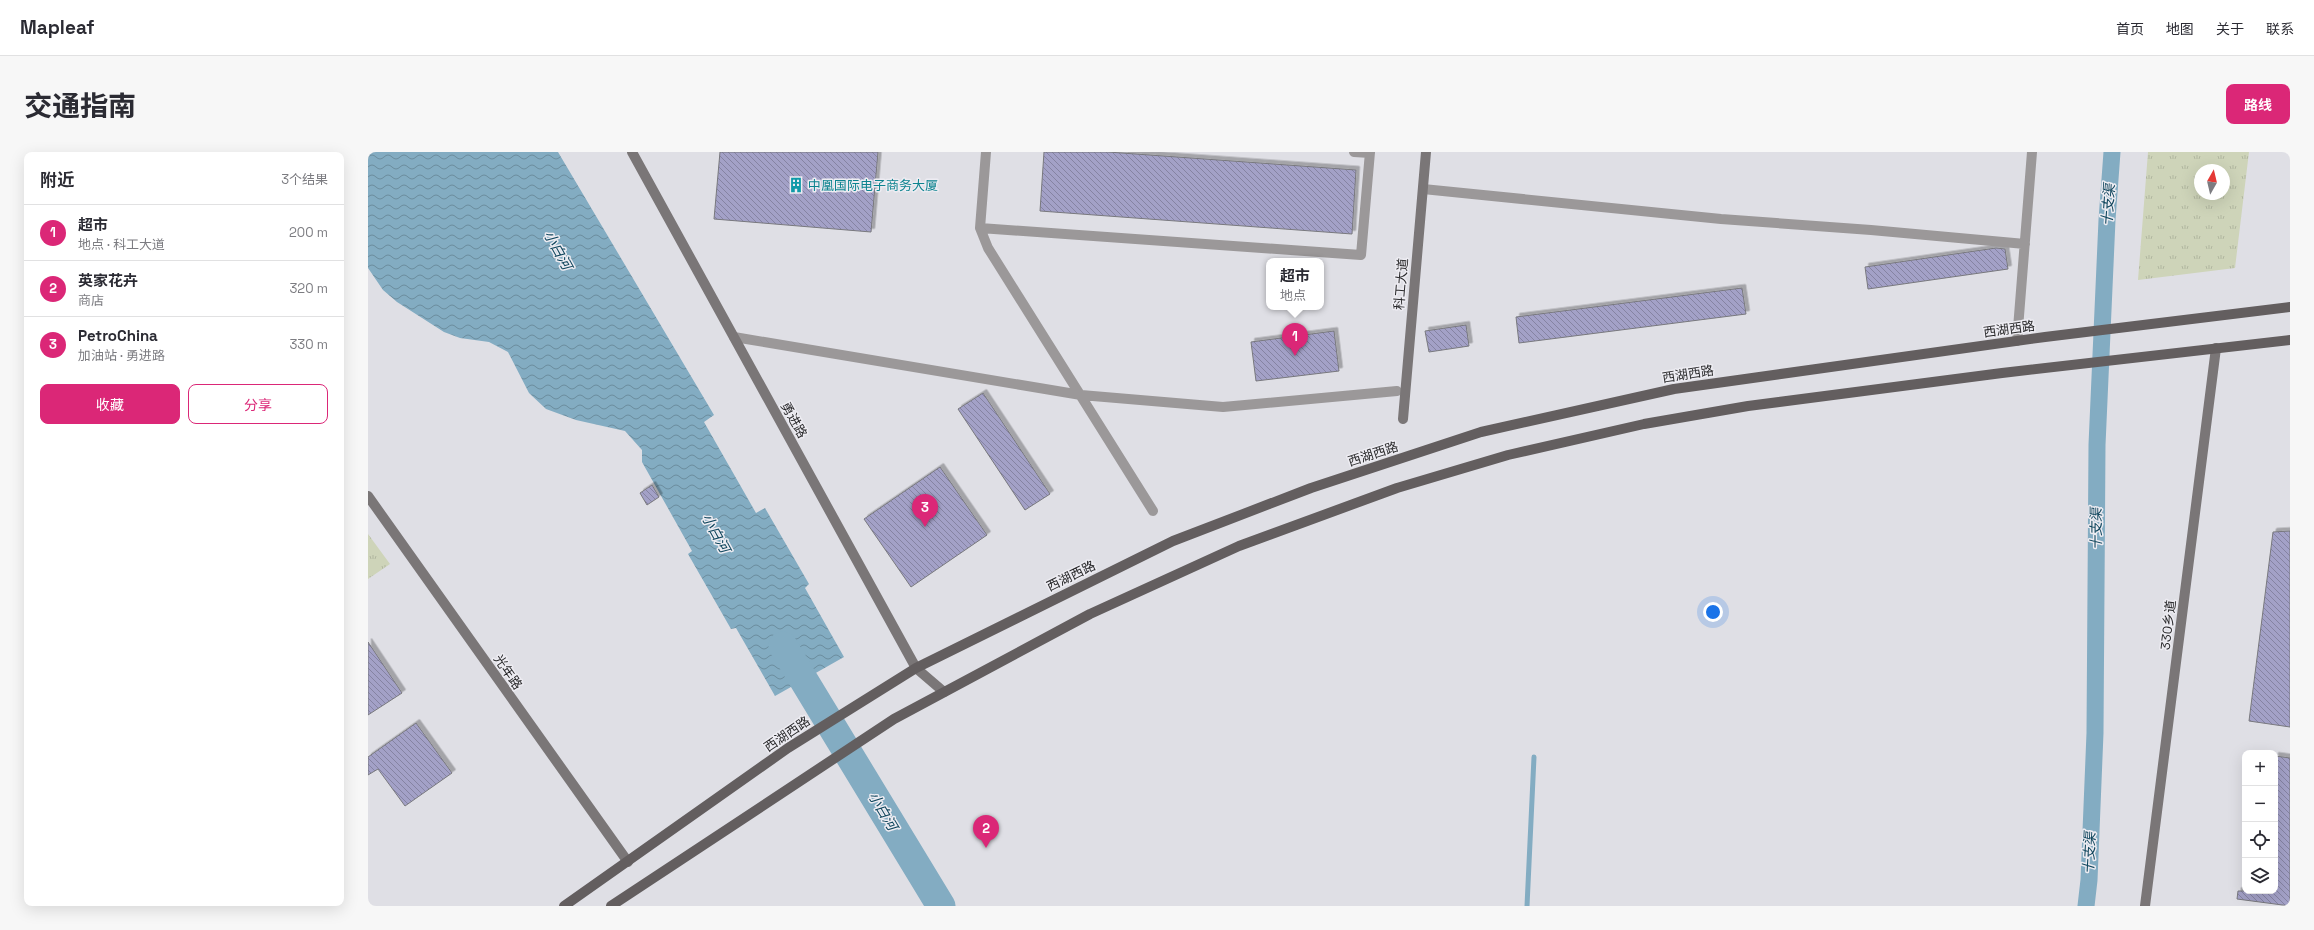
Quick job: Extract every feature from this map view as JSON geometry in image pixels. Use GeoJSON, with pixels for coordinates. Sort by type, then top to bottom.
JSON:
{"type":"FeatureCollection","features":[{"type":"Feature","properties":{"kind":"main road","name":"西湖西路"},"geometry":{"type":"LineString","coordinates":[[564,906],[788,748],[916,668],[1173,540],[1311,488],[1481,432],[1674,389],[2045,337],[2290,307]]}},
{"type":"Feature","properties":{"kind":"main road"},"geometry":{"type":"LineString","coordinates":[[611,906],[894,719],[1090,614],[1238,546],[1397,488],[1479,464],[1644,424],[1748,406],[2044,368],[2290,340]]}},
{"type":"Feature","properties":{"kind":"street","name":"勇进路"},"geometry":{"type":"LineString","coordinates":[[632,152],[916,668],[944,692]]}},
{"type":"Feature","properties":{"kind":"street"},"geometry":{"type":"LineString","coordinates":[[986,152],[980,228],[988,248],[1153,511]]}},
{"type":"Feature","properties":{"kind":"street"},"geometry":{"type":"LineString","coordinates":[[980,228],[1361,255],[1370,153],[1354,152]]}},
{"type":"Feature","properties":{"kind":"street","name":"科工大道"},"geometry":{"type":"LineString","coordinates":[[1403,419],[1426,152]]}},
{"type":"Feature","properties":{"kind":"street"},"geometry":{"type":"LineString","coordinates":[[2017,342],[2032,152]]}},
{"type":"Feature","properties":{"kind":"street"},"geometry":{"type":"LineString","coordinates":[[1423,189],[1721,219],[1871,230],[2025,244]]}},
{"type":"Feature","properties":{"kind":"street"},"geometry":{"type":"LineString","coordinates":[[734,337],[1081,395],[1223,407],[1397,391]]}},
{"type":"Feature","properties":{"kind":"street","name":"330乡道"},"geometry":{"type":"LineString","coordinates":[[2145,906],[2216,348]]}},
{"type":"Feature","properties":{"kind":"street","name":"光年路"},"geometry":{"type":"LineString","coordinates":[[368,496],[628,862]]}},
{"type":"Feature","properties":{"kind":"green space"},"geometry":{"type":"Polygon","coordinates":[[[2148,152],[2249,152],[2235,268],[2138,280],[2148,152]]]}},
{"type":"Feature","properties":{"kind":"green space"},"geometry":{"type":"Polygon","coordinates":[[[368,534],[390,564],[368,579],[368,534]]]}},
{"type":"Feature","properties":{"kind":"water"},"geometry":{"type":"Polygon","coordinates":[[[368,152],[558,152],[714,415],[704,422],[756,513],[765,508],[809,584],[805,588],[844,657],[775,696],[736,628],[731,629],[688,554],[692,551],[642,462],[642,450],[625,431],[576,420],[546,409],[529,393],[508,352],[489,342],[460,338],[444,332],[397,302],[383,290],[368,268],[368,152]]]}},
{"type":"Feature","properties":{"kind":"building","name":"中凰国际电子商务大厦"},"geometry":{"type":"Polygon","coordinates":[[[720,152],[878,152],[871,232],[714,219],[720,152]]]}},
{"type":"Feature","properties":{"kind":"building"},"geometry":{"type":"Polygon","coordinates":[[[1044,152],[1108,152],[1356,170],[1352,234],[1040,211],[1044,152]]]}},
{"type":"Feature","properties":{"kind":"building"},"geometry":{"type":"Polygon","coordinates":[[[1996,248],[2005,249],[2008,269],[1868,289],[1865,267],[1996,248]]]}},
{"type":"Feature","properties":{"kind":"building"},"geometry":{"type":"Polygon","coordinates":[[[1742,288],[1746,314],[1519,343],[1516,317],[1742,288]]]}},
{"type":"Feature","properties":{"kind":"building"},"geometry":{"type":"Polygon","coordinates":[[[1466,325],[1469,346],[1429,352],[1425,331],[1466,325]]]}},
{"type":"Feature","properties":{"kind":"building"},"geometry":{"type":"Polygon","coordinates":[[[1334,331],[1339,371],[1256,381],[1251,342],[1334,331]]]}},
{"type":"Feature","properties":{"kind":"building"},"geometry":{"type":"Polygon","coordinates":[[[983,393],[1050,494],[1025,510],[958,409],[983,393]]]}},
{"type":"Feature","properties":{"kind":"building"},"geometry":{"type":"Polygon","coordinates":[[[940,467],[987,535],[911,587],[864,519],[940,467]]]}},
{"type":"Feature","properties":{"kind":"building"},"geometry":{"type":"Polygon","coordinates":[[[652,485],[659,497],[647,505],[640,493],[652,485]]]}},
{"type":"Feature","properties":{"kind":"building"},"geometry":{"type":"Polygon","coordinates":[[[2290,531],[2290,727],[2249,721],[2273,532],[2290,531]]]}},
{"type":"Feature","properties":{"kind":"building"},"geometry":{"type":"Polygon","coordinates":[[[368,642],[402,693],[368,715],[368,642]]]}},
{"type":"Feature","properties":{"kind":"building"},"geometry":{"type":"Polygon","coordinates":[[[416,723],[452,773],[405,806],[378,769],[368,775],[368,757],[416,723]]]}},
{"type":"Feature","properties":{"kind":"building"},"geometry":{"type":"Polygon","coordinates":[[[2278,756],[2290,758],[2290,906],[2237,899],[2238,891],[2242,891],[2242,894],[2278,894],[2278,756]]]}},
{"type":"Feature","properties":{"kind":"waterway","name":"十支渠"},"geometry":{"type":"LineString","coordinates":[[2086,906],[2089,880],[2095,733],[2097,445],[2107,220],[2112,152]]}},
{"type":"Feature","properties":{"kind":"waterway","name":"小白河"},"geometry":{"type":"LineString","coordinates":[[783,646],[941,906]]}},
{"type":"Feature","properties":{"kind":"waterway"},"geometry":{"type":"LineString","coordinates":[[1527,906],[1534,757]]}},
{"type":"Feature","properties":{"kind":"place","name":"中凰国际电子商务大厦"},"geometry":{"type":"Point","coordinates":[796,185]}},
{"type":"Feature","properties":{"kind":"place","name":"超市"},"geometry":{"type":"Point","coordinates":[1295,356]}},
{"type":"Feature","properties":{"kind":"place","name":"PetroChina"},"geometry":{"type":"Point","coordinates":[925,527]}},
{"type":"Feature","properties":{"kind":"place","name":"英家花卉"},"geometry":{"type":"Point","coordinates":[986,848]}}]}
